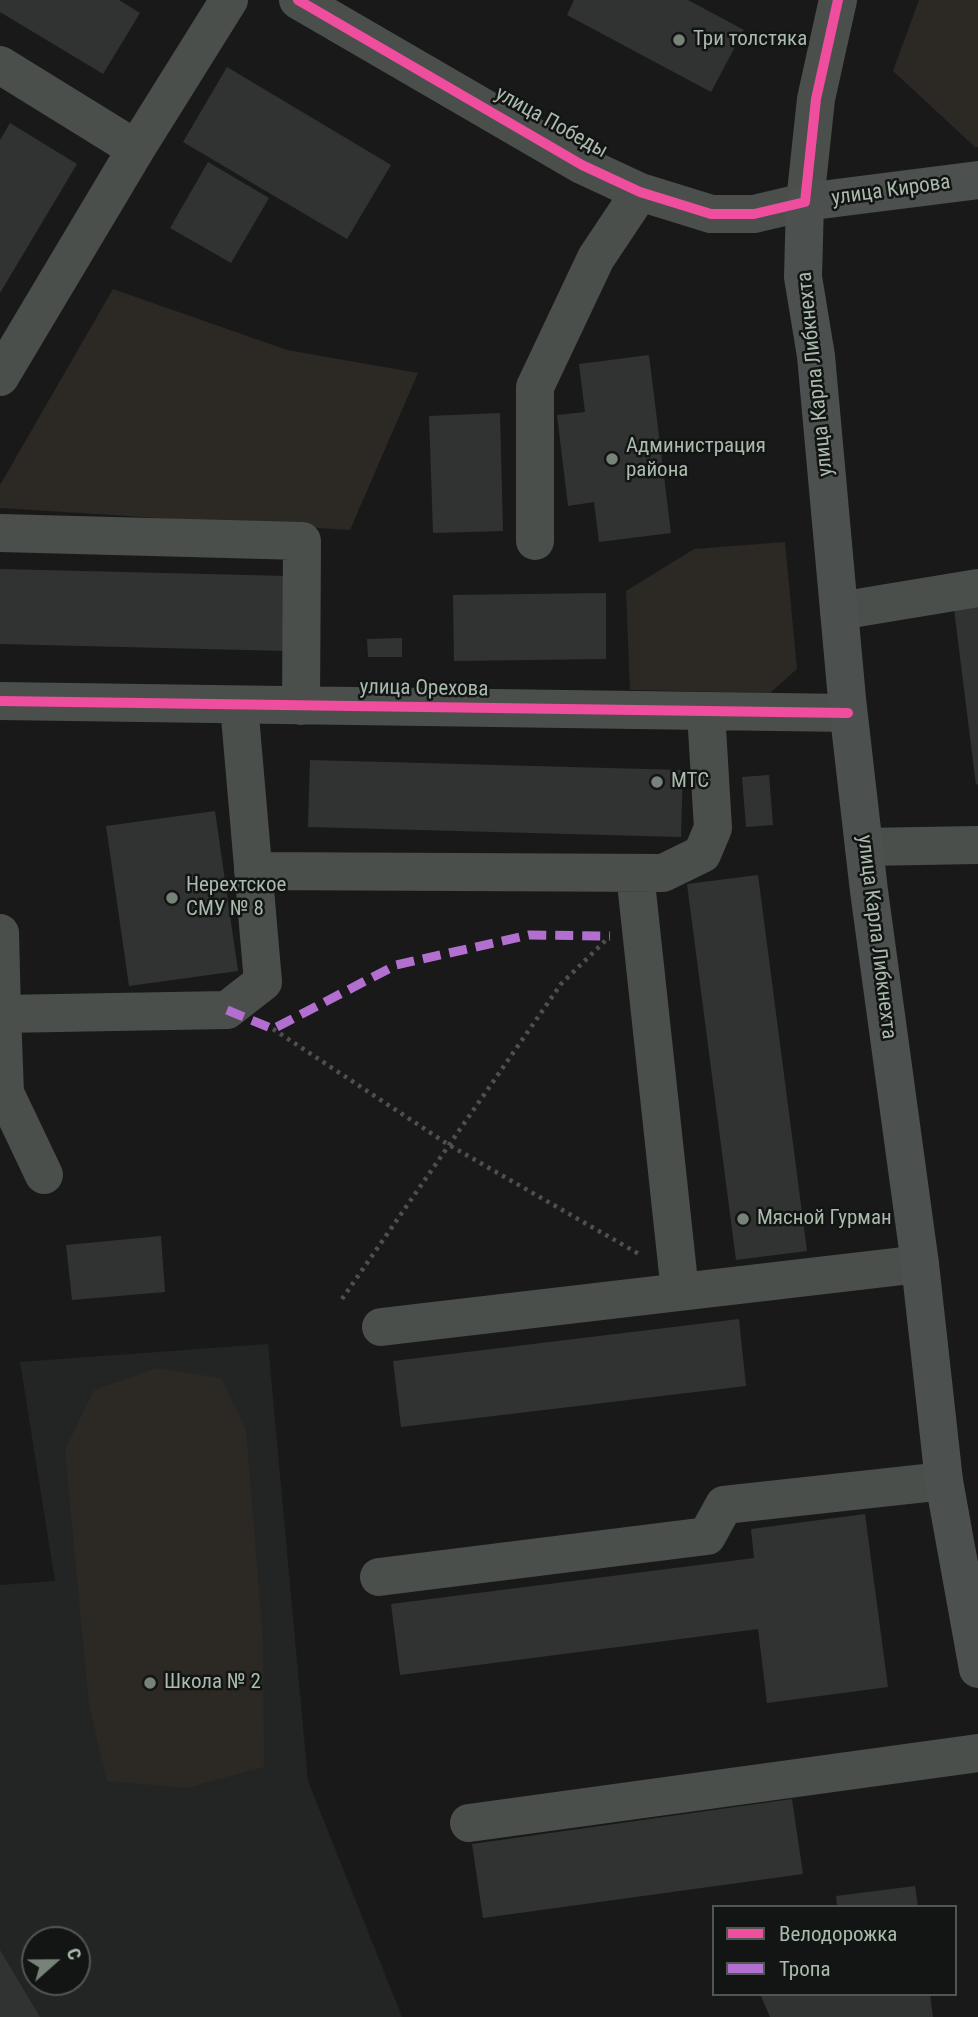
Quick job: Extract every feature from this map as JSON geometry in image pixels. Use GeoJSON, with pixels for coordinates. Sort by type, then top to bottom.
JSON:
{"type":"FeatureCollection","features":[{"type":"Feature","properties":{"kind":"main road","name":"улица Кирова"},"geometry":{"type":"LineString","coordinates":[[805,202],[978,180]]}},
{"type":"Feature","properties":{"kind":"main road","name":"улица Карла Либкнехта"},"geometry":{"type":"LineString","coordinates":[[805,202],[803,277],[816,356],[848,713],[920,1264],[944,1480],[977,1651]]}},
{"type":"Feature","properties":{"kind":"street"},"geometry":{"type":"LineString","coordinates":[[0,377],[136,149],[229,0]]}},
{"type":"Feature","properties":{"kind":"street","name":"улица Победы"},"geometry":{"type":"LineString","coordinates":[[298,0],[582,165],[640,192],[711,214],[754,214],[805,202]]}},
{"type":"Feature","properties":{"kind":"street"},"geometry":{"type":"LineString","coordinates":[[805,202],[816,99],[838,0]]}},
{"type":"Feature","properties":{"kind":"street"},"geometry":{"type":"LineString","coordinates":[[4,76],[136,149]]}},
{"type":"Feature","properties":{"kind":"street"},"geometry":{"type":"LineString","coordinates":[[535,541],[535,387],[596,258],[640,192]]}},
{"type":"Feature","properties":{"kind":"street"},"geometry":{"type":"LineString","coordinates":[[0,533],[302,541],[301,706]]}},
{"type":"Feature","properties":{"kind":"street"},"geometry":{"type":"LineString","coordinates":[[839,611],[978,587]]}},
{"type":"Feature","properties":{"kind":"street","name":"улица Орехова"},"geometry":{"type":"LineString","coordinates":[[0,701],[848,713]]}},
{"type":"Feature","properties":{"kind":"street"},"geometry":{"type":"LineString","coordinates":[[1,1014],[227,1010],[263,982],[239,705]]}},
{"type":"Feature","properties":{"kind":"street"},"geometry":{"type":"LineString","coordinates":[[253,870],[637,890],[663,873],[702,854],[713,828],[706,712]]}},
{"type":"Feature","properties":{"kind":"street"},"geometry":{"type":"LineString","coordinates":[[864,847],[978,845]]}},
{"type":"Feature","properties":{"kind":"street"},"geometry":{"type":"LineString","coordinates":[[637,890],[679,1284]]}},
{"type":"Feature","properties":{"kind":"street"},"geometry":{"type":"LineString","coordinates":[[0,933],[5,1093],[0,1143]]}},
{"type":"Feature","properties":{"kind":"street"},"geometry":{"type":"LineString","coordinates":[[5,1093],[44,1175]]}},
{"type":"Feature","properties":{"kind":"street"},"geometry":{"type":"LineString","coordinates":[[381,1327],[679,1284],[920,1264]]}},
{"type":"Feature","properties":{"kind":"street"},"geometry":{"type":"LineString","coordinates":[[379,1577],[706,1536],[724,1505],[944,1480]]}},
{"type":"Feature","properties":{"kind":"street"},"geometry":{"type":"LineString","coordinates":[[469,1823],[978,1753]]}},
{"type":"Feature","properties":{"kind":"path"},"geometry":{"type":"LineString","coordinates":[[342,1299],[561,985],[637,890]]}},
{"type":"Feature","properties":{"kind":"path"},"geometry":{"type":"LineString","coordinates":[[273,1029],[449,1145],[679,1284]]}},
{"type":"Feature","properties":{"kind":"shaded area"},"geometry":{"type":"Polygon","coordinates":[[[919,0],[978,0],[978,147],[893,71],[919,0]]]}},
{"type":"Feature","properties":{"kind":"shaded area"},"geometry":{"type":"Polygon","coordinates":[[[113,289],[287,350],[418,373],[350,530],[0,508],[0,485],[113,289]]]}},
{"type":"Feature","properties":{"kind":"shaded area"},"geometry":{"type":"Polygon","coordinates":[[[785,542],[797,669],[770,693],[630,690],[626,591],[694,549],[785,542]]]}},
{"type":"Feature","properties":{"kind":"shaded area","name":"Школа № 2"},"geometry":{"type":"Polygon","coordinates":[[[268,1344],[308,1781],[402,2017],[0,2017],[0,1585],[55,1581],[20,1362],[268,1344]]]}},
{"type":"Feature","properties":{"kind":"shaded area"},"geometry":{"type":"Polygon","coordinates":[[[157,1368],[221,1378],[246,1430],[263,1640],[264,1767],[187,1788],[107,1781],[89,1705],[65,1450],[94,1390],[157,1368]]]}},
{"type":"Feature","properties":{"kind":"building"},"geometry":{"type":"Polygon","coordinates":[[[0,0],[119,0],[140,13],[103,74],[0,12],[0,0]]]}},
{"type":"Feature","properties":{"kind":"building"},"geometry":{"type":"Polygon","coordinates":[[[574,0],[688,0],[744,30],[711,92],[567,15],[574,0]]]}},
{"type":"Feature","properties":{"kind":"building"},"geometry":{"type":"Polygon","coordinates":[[[227,67],[391,165],[347,239],[183,142],[227,67]]]}},
{"type":"Feature","properties":{"kind":"building"},"geometry":{"type":"Polygon","coordinates":[[[10,123],[77,164],[0,293],[0,140],[10,123]]]}},
{"type":"Feature","properties":{"kind":"building"},"geometry":{"type":"Polygon","coordinates":[[[208,162],[269,198],[231,263],[170,228],[208,162]]]}},
{"type":"Feature","properties":{"kind":"building","name":"Администрация района"},"geometry":{"type":"Polygon","coordinates":[[[649,355],[671,533],[599,542],[594,502],[568,506],[557,415],[585,412],[579,364],[649,355]]]}},
{"type":"Feature","properties":{"kind":"building"},"geometry":{"type":"Polygon","coordinates":[[[500,413],[503,531],[433,533],[429,416],[500,413]]]}},
{"type":"Feature","properties":{"kind":"building"},"geometry":{"type":"Polygon","coordinates":[[[0,569],[288,576],[286,651],[0,644],[0,569]]]}},
{"type":"Feature","properties":{"kind":"building"},"geometry":{"type":"Polygon","coordinates":[[[606,593],[606,659],[454,661],[453,595],[606,593]]]}},
{"type":"Feature","properties":{"kind":"building"},"geometry":{"type":"Polygon","coordinates":[[[978,606],[978,784],[976,785],[954,609],[978,606]]]}},
{"type":"Feature","properties":{"kind":"building"},"geometry":{"type":"Polygon","coordinates":[[[402,638],[402,657],[368,657],[367,639],[402,638]]]}},
{"type":"Feature","properties":{"kind":"building"},"geometry":{"type":"Polygon","coordinates":[[[310,760],[683,770],[681,837],[308,827],[310,760]]]}},
{"type":"Feature","properties":{"kind":"building"},"geometry":{"type":"Polygon","coordinates":[[[769,775],[773,825],[746,827],[742,777],[769,775]]]}},
{"type":"Feature","properties":{"kind":"building","name":"Нерехтское СМУ № 8"},"geometry":{"type":"Polygon","coordinates":[[[215,811],[238,971],[129,986],[106,826],[215,811]]]}},
{"type":"Feature","properties":{"kind":"building"},"geometry":{"type":"Polygon","coordinates":[[[758,875],[807,1251],[736,1260],[687,884],[758,875]]]}},
{"type":"Feature","properties":{"kind":"building"},"geometry":{"type":"Polygon","coordinates":[[[161,1236],[165,1292],[72,1300],[66,1245],[161,1236]]]}},
{"type":"Feature","properties":{"kind":"building"},"geometry":{"type":"Polygon","coordinates":[[[739,1319],[746,1386],[401,1427],[393,1361],[739,1319]]]}},
{"type":"Feature","properties":{"kind":"building"},"geometry":{"type":"Polygon","coordinates":[[[865,1514],[888,1687],[767,1703],[758,1629],[400,1675],[391,1604],[754,1558],[751,1529],[865,1514]]]}},
{"type":"Feature","properties":{"kind":"building"},"geometry":{"type":"Polygon","coordinates":[[[792,1799],[803,1874],[483,1918],[472,1844],[792,1799]]]}},
{"type":"Feature","properties":{"kind":"building"},"geometry":{"type":"Polygon","coordinates":[[[915,1886],[918,1905],[837,1905],[836,1896],[915,1886]]]}},
{"type":"Feature","properties":{"kind":"building"},"geometry":{"type":"Polygon","coordinates":[[[0,1950],[21,1985],[21,1996],[27,1996],[40,2017],[0,2017],[0,1950]]]}},
{"type":"Feature","properties":{"kind":"building"},"geometry":{"type":"Polygon","coordinates":[[[761,1996],[930,1996],[933,2017],[770,2017],[761,1996]]]}},
{"type":"Feature","properties":{"kind":"marked path"},"geometry":{"type":"LineString","coordinates":[[227,1010],[273,1029],[396,965],[529,935],[610,936]]}},
{"type":"Feature","properties":{"kind":"cycle path"},"geometry":{"type":"LineString","coordinates":[[298,0],[582,165],[640,192],[711,214],[754,214],[805,202],[816,99],[838,0]]}},
{"type":"Feature","properties":{"kind":"cycle path"},"geometry":{"type":"LineString","coordinates":[[0,701],[848,713]]}},
{"type":"Feature","properties":{"kind":"place","name":"Три толстяка"},"geometry":{"type":"Point","coordinates":[679,40]}},
{"type":"Feature","properties":{"kind":"place","name":"Администрация района"},"geometry":{"type":"Point","coordinates":[612,459]}},
{"type":"Feature","properties":{"kind":"place","name":"МТС"},"geometry":{"type":"Point","coordinates":[657,782]}},
{"type":"Feature","properties":{"kind":"place","name":"Нерехтское СМУ № 8"},"geometry":{"type":"Point","coordinates":[172,898]}},
{"type":"Feature","properties":{"kind":"place","name":"Мясной Гурман"},"geometry":{"type":"Point","coordinates":[743,1219]}},
{"type":"Feature","properties":{"kind":"place","name":"Школа № 2"},"geometry":{"type":"Point","coordinates":[150,1683]}}]}
